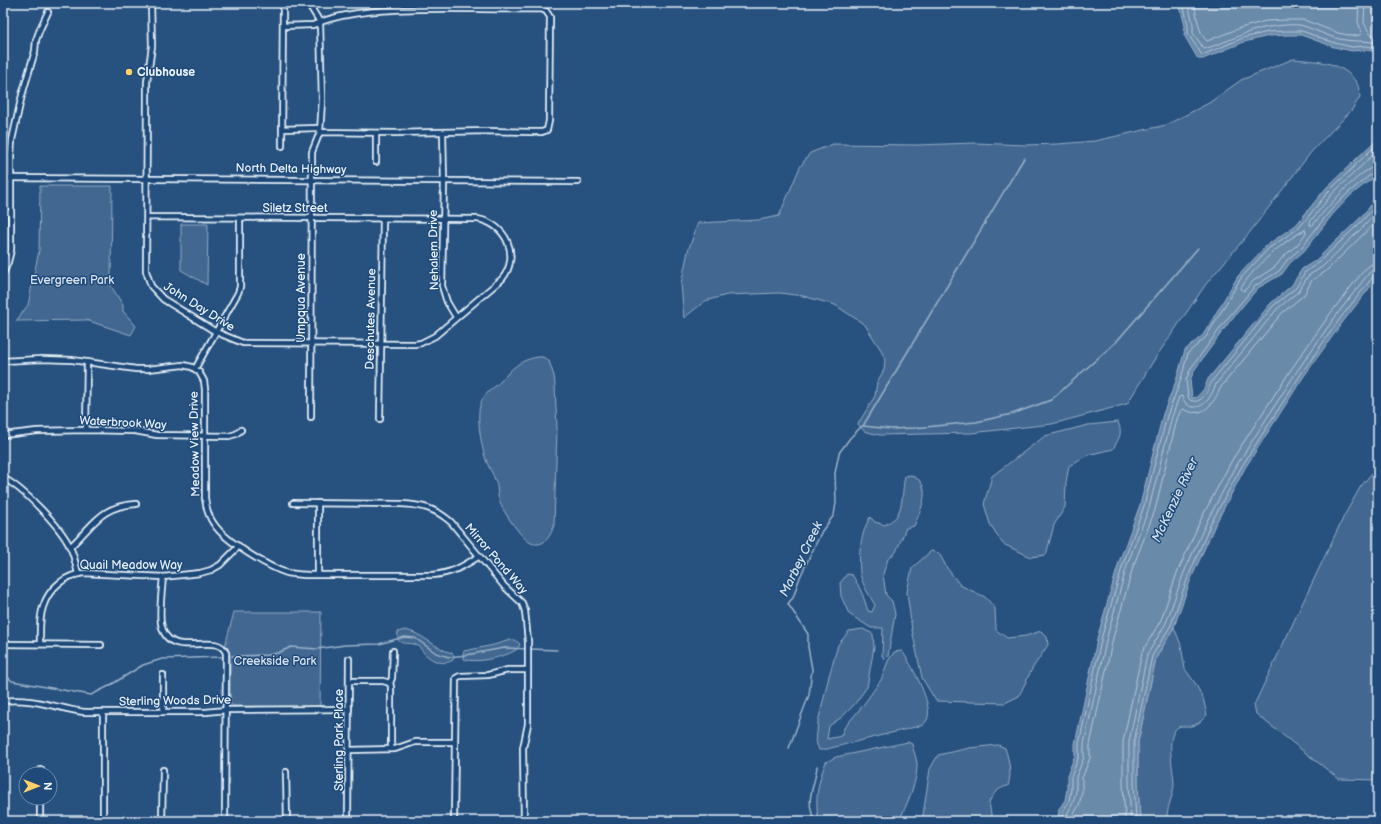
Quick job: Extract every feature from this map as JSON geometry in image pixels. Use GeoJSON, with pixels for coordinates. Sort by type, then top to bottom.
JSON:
{"type":"FeatureCollection","features":[{"type":"Feature","properties":{"kind":"street","name":"John Day Drive"},"geometry":{"type":"LineString","coordinates":[[151,3],[152,37],[147,94],[146,271],[151,286],[163,299],[216,332],[243,343],[421,343],[435,336],[502,279],[509,267],[511,252],[509,242],[504,234],[494,224],[489,221],[477,219],[443,218]]}},
{"type":"Feature","properties":{"kind":"street"},"geometry":{"type":"LineString","coordinates":[[282,146],[283,3]]}},
{"type":"Feature","properties":{"kind":"street"},"geometry":{"type":"LineString","coordinates":[[308,3],[320,22]]}},
{"type":"Feature","properties":{"kind":"street"},"geometry":{"type":"LineString","coordinates":[[440,3],[440,9]]}},
{"type":"Feature","properties":{"kind":"street"},"geometry":{"type":"LineString","coordinates":[[448,3],[448,9]]}},
{"type":"Feature","properties":{"kind":"street"},"geometry":{"type":"LineString","coordinates":[[524,3],[524,9]]}},
{"type":"Feature","properties":{"kind":"street"},"geometry":{"type":"LineString","coordinates":[[282,129],[376,133],[542,132],[547,130],[549,121],[550,17],[546,11],[541,9],[364,11],[336,16],[313,25],[283,26]]}},
{"type":"Feature","properties":{"kind":"street"},"geometry":{"type":"LineString","coordinates":[[3,274],[11,250],[11,156],[15,125],[35,52],[36,40],[48,12]]}},
{"type":"Feature","properties":{"kind":"street","name":"Umpqua Avenue"},"geometry":{"type":"LineString","coordinates":[[311,417],[312,152],[320,130],[322,101],[320,22]]}},
{"type":"Feature","properties":{"kind":"street","name":"Nehalem Drive"},"geometry":{"type":"LineString","coordinates":[[443,132],[444,181],[442,286],[446,302],[456,317]]}},
{"type":"Feature","properties":{"kind":"street"},"geometry":{"type":"LineString","coordinates":[[376,133],[376,162]]}},
{"type":"Feature","properties":{"kind":"street","name":"North Delta Highway"},"geometry":{"type":"LineString","coordinates":[[3,178],[578,182]]}},
{"type":"Feature","properties":{"kind":"street"},"geometry":{"type":"LineString","coordinates":[[3,213],[11,213]]}},
{"type":"Feature","properties":{"kind":"street","name":"Siletz Street"},"geometry":{"type":"LineString","coordinates":[[147,217],[312,217],[383,219],[443,218]]}},
{"type":"Feature","properties":{"kind":"street"},"geometry":{"type":"LineString","coordinates":[[3,361],[42,359],[87,362],[136,369],[183,365],[195,369],[238,293],[240,286],[240,218]]}},
{"type":"Feature","properties":{"kind":"street","name":"Deschutes Avenue"},"geometry":{"type":"LineString","coordinates":[[380,419],[383,219]]}},
{"type":"Feature","properties":{"kind":"street"},"geometry":{"type":"LineString","coordinates":[[86,430],[87,362]]}},
{"type":"Feature","properties":{"kind":"street","name":"Meadow View Drive"},"geometry":{"type":"LineString","coordinates":[[195,369],[202,375],[204,381],[205,498],[207,510],[211,520],[217,528],[239,546],[264,563],[282,571],[294,574],[433,575],[447,574],[478,557]]}},
{"type":"Feature","properties":{"kind":"street","name":"Waterbrook Way"},"geometry":{"type":"LineString","coordinates":[[3,435],[37,431],[86,430],[135,431],[164,436],[233,436],[242,430]]}},
{"type":"Feature","properties":{"kind":"street"},"geometry":{"type":"LineString","coordinates":[[3,478],[13,483],[26,494],[59,530],[70,547],[78,574]]}},
{"type":"Feature","properties":{"kind":"street","name":"Mirror Pond Way"},"geometry":{"type":"LineString","coordinates":[[293,503],[416,504],[430,508],[442,514],[451,522],[478,557],[504,586],[522,603],[527,622],[528,645],[528,724],[523,748],[524,821]]}},
{"type":"Feature","properties":{"kind":"street"},"geometry":{"type":"LineString","coordinates":[[318,503],[318,575]]}},
{"type":"Feature","properties":{"kind":"street"},"geometry":{"type":"LineString","coordinates":[[70,547],[104,512],[120,506],[136,504]]}},
{"type":"Feature","properties":{"kind":"street","name":"Quail Meadow Way"},"geometry":{"type":"LineString","coordinates":[[40,644],[42,607],[48,595],[66,578],[78,574],[95,573],[163,577],[195,574],[211,570],[225,561],[239,546]]}},
{"type":"Feature","properties":{"kind":"street"},"geometry":{"type":"LineString","coordinates":[[163,577],[161,623],[163,631],[168,637],[179,644],[217,644],[225,650],[227,660],[225,821]]}},
{"type":"Feature","properties":{"kind":"street"},"geometry":{"type":"LineString","coordinates":[[3,644],[101,645]]}},
{"type":"Feature","properties":{"kind":"street"},"geometry":{"type":"LineString","coordinates":[[391,749],[390,683],[392,678],[393,650]]}},
{"type":"Feature","properties":{"kind":"street","name":"Sterling Park Place"},"geometry":{"type":"LineString","coordinates":[[348,821],[349,659]]}},
{"type":"Feature","properties":{"kind":"street"},"geometry":{"type":"LineString","coordinates":[[454,821],[456,678],[460,676],[488,676],[508,670],[528,670]]}},
{"type":"Feature","properties":{"kind":"street"},"geometry":{"type":"LineString","coordinates":[[163,675],[163,712]]}},
{"type":"Feature","properties":{"kind":"street"},"geometry":{"type":"LineString","coordinates":[[349,681],[383,681],[390,683]]}},
{"type":"Feature","properties":{"kind":"street","name":"Sterling Woods Drive"},"geometry":{"type":"LineString","coordinates":[[3,701],[28,700],[47,703],[77,711],[103,712],[206,712],[226,710],[349,709]]}},
{"type":"Feature","properties":{"kind":"street"},"geometry":{"type":"LineString","coordinates":[[103,712],[103,821]]}},
{"type":"Feature","properties":{"kind":"street"},"geometry":{"type":"LineString","coordinates":[[349,750],[397,749],[413,742],[455,742]]}},
{"type":"Feature","properties":{"kind":"street"},"geometry":{"type":"LineString","coordinates":[[162,821],[163,770]]}},
{"type":"Feature","properties":{"kind":"street"},"geometry":{"type":"LineString","coordinates":[[286,772],[286,821]]}},
{"type":"Feature","properties":{"kind":"street"},"geometry":{"type":"LineString","coordinates":[[40,806],[40,821]]}},
{"type":"Feature","properties":{"kind":"green space"},"geometry":{"type":"Polygon","coordinates":[[[1293,59],[1311,60],[1336,66],[1350,75],[1357,83],[1360,97],[1351,111],[1312,151],[1250,232],[1206,284],[1154,360],[1127,404],[1052,424],[971,433],[879,435],[864,431],[858,424],[875,396],[877,382],[884,370],[885,360],[881,350],[865,325],[835,305],[803,296],[780,293],[727,295],[705,301],[684,318],[681,284],[688,251],[698,223],[758,220],[779,216],[800,167],[810,153],[833,144],[917,145],[975,143],[1025,145],[1095,141],[1166,125],[1209,103],[1241,80],[1293,59]]]}},
{"type":"Feature","properties":{"kind":"green space","name":"Evergreen Park"},"geometry":{"type":"Polygon","coordinates":[[[40,186],[112,186],[111,286],[123,305],[123,311],[136,326],[131,335],[86,320],[16,321],[28,305],[39,250],[40,186]]]}},
{"type":"Feature","properties":{"kind":"green space"},"geometry":{"type":"Polygon","coordinates":[[[181,224],[208,224],[207,285],[181,270],[181,224]]]}},
{"type":"Feature","properties":{"kind":"green space"},"geometry":{"type":"Polygon","coordinates":[[[543,357],[549,361],[554,376],[557,429],[554,525],[547,540],[540,544],[536,544],[527,541],[513,525],[498,497],[496,482],[483,451],[480,436],[479,412],[480,405],[486,394],[509,372],[522,362],[543,357]]]}},
{"type":"Feature","properties":{"kind":"green space"},"geometry":{"type":"Polygon","coordinates":[[[1118,422],[1120,430],[1119,439],[1113,449],[1087,455],[1069,466],[1066,482],[1065,507],[1054,525],[1046,555],[1031,557],[1003,544],[990,524],[984,504],[992,476],[1045,436],[1088,425],[1118,422]]]}},
{"type":"Feature","properties":{"kind":"green space"},"geometry":{"type":"Polygon","coordinates":[[[1378,466],[1378,780],[1339,779],[1256,714],[1254,705],[1344,516],[1361,486],[1378,466]]]}},
{"type":"Feature","properties":{"kind":"green space"},"geometry":{"type":"Polygon","coordinates":[[[911,475],[919,480],[922,485],[924,497],[914,526],[906,528],[896,552],[888,559],[883,574],[886,595],[892,601],[895,614],[888,656],[885,659],[882,656],[883,628],[871,628],[849,614],[841,596],[840,583],[847,574],[852,575],[860,588],[868,611],[872,612],[875,605],[864,585],[860,573],[859,558],[862,537],[870,517],[875,522],[885,525],[896,517],[902,502],[905,476],[911,475]]]}},
{"type":"Feature","properties":{"kind":"green space"},"geometry":{"type":"Polygon","coordinates":[[[931,551],[939,553],[947,568],[960,585],[985,597],[995,608],[996,630],[1007,638],[1026,636],[1041,631],[1047,637],[1048,645],[1032,669],[1019,696],[1005,703],[936,701],[922,678],[912,630],[907,592],[912,568],[931,551]]]}},
{"type":"Feature","properties":{"kind":"green space","name":"Creekside Park"},"geometry":{"type":"Polygon","coordinates":[[[234,612],[321,612],[320,707],[234,706],[230,704],[230,655],[227,647],[225,646],[234,612]]]}},
{"type":"Feature","properties":{"kind":"green space"},"geometry":{"type":"Polygon","coordinates":[[[1174,627],[1181,645],[1185,669],[1203,698],[1207,715],[1200,722],[1194,725],[1178,727],[1172,735],[1171,757],[1174,785],[1167,821],[1140,821],[1138,742],[1156,658],[1174,627]]]}},
{"type":"Feature","properties":{"kind":"green space"},"geometry":{"type":"Polygon","coordinates":[[[863,629],[873,634],[874,647],[867,687],[854,705],[842,717],[829,726],[827,739],[841,736],[844,728],[881,680],[888,661],[894,652],[902,651],[915,673],[927,702],[928,718],[923,725],[819,750],[816,742],[818,722],[838,645],[849,631],[863,629]]]}},
{"type":"Feature","properties":{"kind":"green space"},"geometry":{"type":"Polygon","coordinates":[[[405,630],[418,634],[440,648],[452,653],[454,655],[453,660],[445,663],[438,662],[427,656],[420,647],[415,644],[399,641],[398,632],[405,630]]]}},
{"type":"Feature","properties":{"kind":"green space"},"geometry":{"type":"Polygon","coordinates":[[[515,640],[520,644],[515,651],[482,660],[475,661],[464,659],[464,651],[515,640]]]}},
{"type":"Feature","properties":{"kind":"green space"},"geometry":{"type":"Polygon","coordinates":[[[908,742],[912,744],[917,760],[917,770],[911,792],[899,821],[819,821],[817,799],[821,776],[826,762],[836,757],[908,742]]]}},
{"type":"Feature","properties":{"kind":"green space"},"geometry":{"type":"Polygon","coordinates":[[[998,745],[1005,748],[1009,762],[1010,777],[1008,786],[997,791],[989,802],[994,821],[922,821],[930,769],[938,755],[969,748],[998,745]]]}},
{"type":"Feature","properties":{"kind":"water"},"geometry":{"type":"Polygon","coordinates":[[[1179,3],[1373,3],[1373,21],[1378,30],[1378,51],[1352,51],[1334,47],[1301,35],[1287,35],[1269,36],[1244,42],[1203,59],[1198,59],[1184,35],[1185,26],[1179,3]]]}},
{"type":"Feature","properties":{"kind":"water","name":"McKenzie River"},"geometry":{"type":"Polygon","coordinates":[[[1378,138],[1378,174],[1351,195],[1333,214],[1304,251],[1290,263],[1282,274],[1258,288],[1230,321],[1195,369],[1190,380],[1192,398],[1197,397],[1204,389],[1208,379],[1271,303],[1292,285],[1302,269],[1315,261],[1359,219],[1378,197],[1378,277],[1342,323],[1304,376],[1245,468],[1215,525],[1191,579],[1174,627],[1156,658],[1138,742],[1140,821],[1058,821],[1059,809],[1065,800],[1067,776],[1075,755],[1075,744],[1098,635],[1119,562],[1140,505],[1163,414],[1176,381],[1185,350],[1203,335],[1238,276],[1267,245],[1296,225],[1326,188],[1378,138]]]}},
{"type":"Feature","properties":{"kind":"waterway"},"geometry":{"type":"LineString","coordinates":[[1024,158],[863,426],[891,429],[976,422],[1012,414],[1051,400],[1116,342],[1198,248]]}},
{"type":"Feature","properties":{"kind":"waterway","name":"Marbey Creek"},"geometry":{"type":"LineString","coordinates":[[789,748],[809,695],[812,669],[808,647],[808,634],[788,604],[793,598],[800,577],[822,531],[834,515],[836,503],[835,473],[839,453],[850,438],[862,426]]}},
{"type":"Feature","properties":{"kind":"waterway"},"geometry":{"type":"LineString","coordinates":[[232,656],[268,655],[278,653],[291,647],[317,649],[345,645],[379,644],[404,637],[415,638],[436,653],[449,657],[504,648],[557,650]]}},
{"type":"Feature","properties":{"kind":"waterway"},"geometry":{"type":"LineString","coordinates":[[3,673],[12,681],[91,695],[143,665],[162,659],[221,657]]}},
{"type":"Feature","properties":{"kind":"waterway"},"geometry":{"type":"LineString","coordinates":[[815,821],[810,806],[810,799],[817,766]]}},
{"type":"Feature","properties":{"kind":"place","name":"Clubhouse"},"geometry":{"type":"Point","coordinates":[129,72]}}]}
